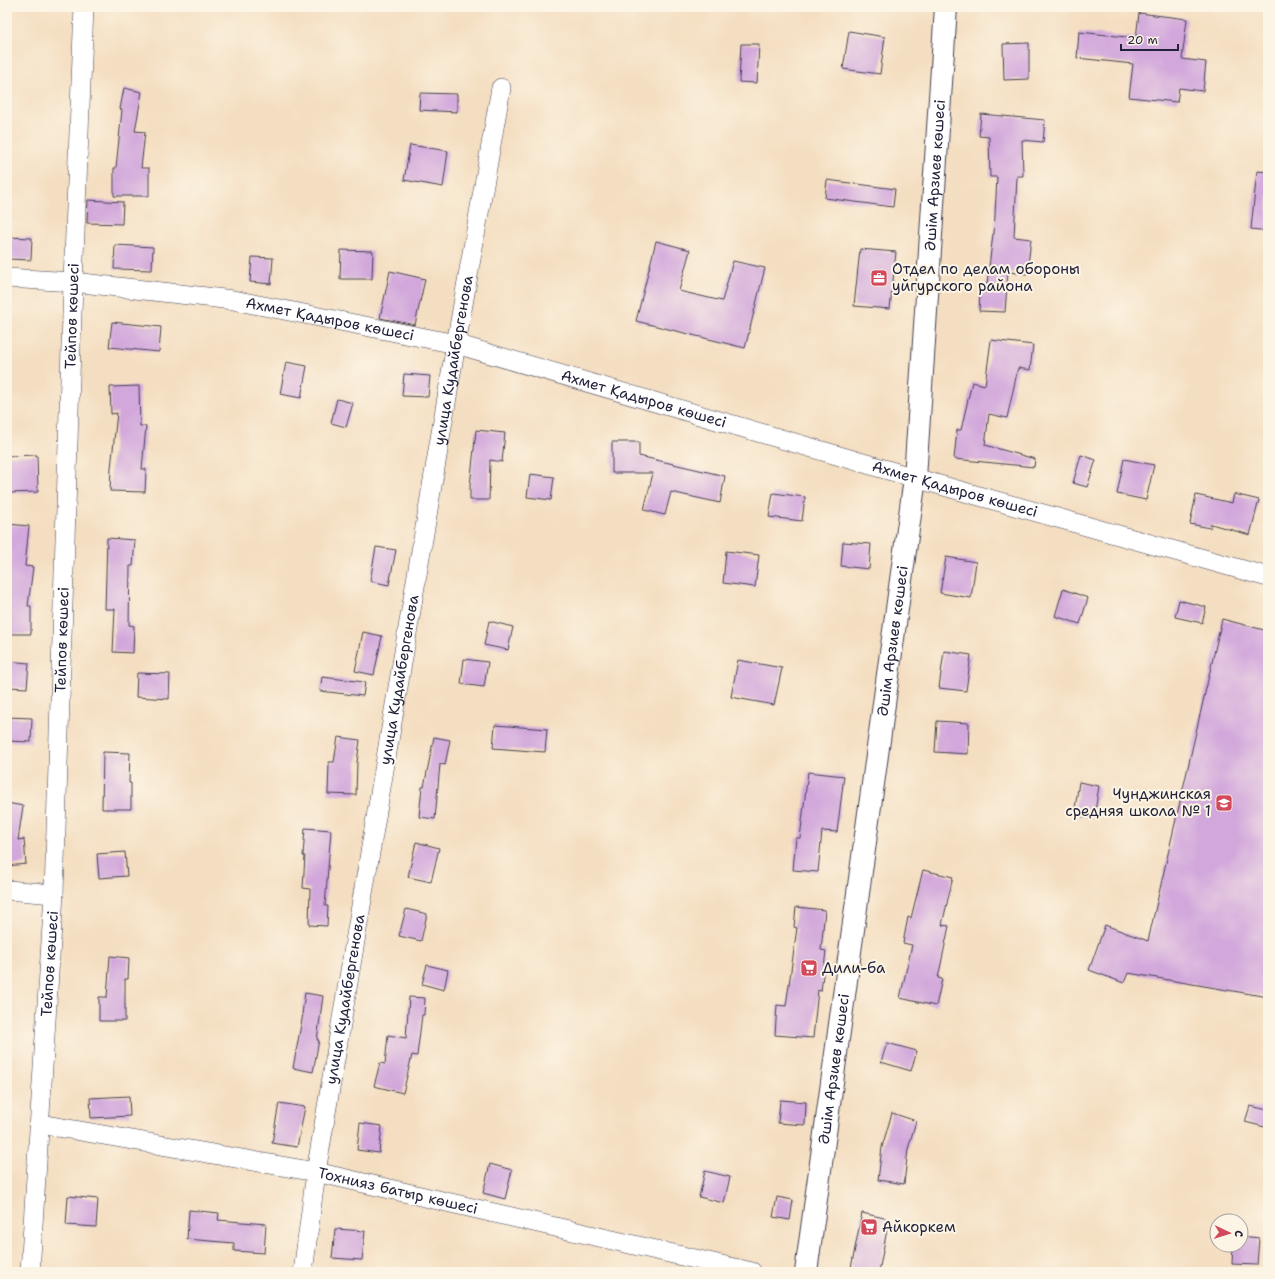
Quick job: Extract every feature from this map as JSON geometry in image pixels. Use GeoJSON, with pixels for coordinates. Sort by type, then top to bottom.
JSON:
{"type":"FeatureCollection","features":[{"type":"Feature","properties":{"kind":"street","name":"Тейпов көшесі"},"geometry":{"type":"LineString","coordinates":[[30,1272],[54,894],[73,282],[84,7]]}},
{"type":"Feature","properties":{"kind":"street","name":"Әшім Арзиев көшесі"},"geometry":{"type":"LineString","coordinates":[[806,1272],[915,478],[946,7]]}},
{"type":"Feature","properties":{"kind":"street","name":"улица Кудайбергенова"},"geometry":{"type":"LineString","coordinates":[[303,1272],[316,1172],[456,344],[501,88]]}},
{"type":"Feature","properties":{"kind":"street","name":"Ахмет Қадыров көшесі"},"geometry":{"type":"LineString","coordinates":[[7,278],[73,282],[233,300],[456,344],[915,478],[1268,577]]}},
{"type":"Feature","properties":{"kind":"street"},"geometry":{"type":"LineString","coordinates":[[7,890],[54,894]]}},
{"type":"Feature","properties":{"kind":"street","name":"Тохнияз батыр көшесі"},"geometry":{"type":"LineString","coordinates":[[40,1124],[316,1172],[752,1272]]}},
{"type":"Feature","properties":{"kind":"building"},"geometry":{"type":"Polygon","coordinates":[[[1139,13],[1187,19],[1182,59],[1206,62],[1203,91],[1179,88],[1177,102],[1129,97],[1133,64],[1077,58],[1079,32],[1136,38],[1139,13]]]}},
{"type":"Feature","properties":{"kind":"building"},"geometry":{"type":"Polygon","coordinates":[[[849,31],[885,37],[880,74],[843,69],[849,31]]]}},
{"type":"Feature","properties":{"kind":"building"},"geometry":{"type":"Polygon","coordinates":[[[1029,43],[1029,79],[1004,80],[1003,44],[1029,43]]]}},
{"type":"Feature","properties":{"kind":"building"},"geometry":{"type":"Polygon","coordinates":[[[741,44],[759,44],[757,83],[739,82],[741,44]]]}},
{"type":"Feature","properties":{"kind":"building"},"geometry":{"type":"Polygon","coordinates":[[[124,88],[142,92],[135,131],[145,132],[141,168],[149,168],[149,196],[114,196],[114,168],[116,168],[122,110],[120,109],[124,88]]]}},
{"type":"Feature","properties":{"kind":"building"},"geometry":{"type":"Polygon","coordinates":[[[420,93],[457,94],[457,112],[419,110],[420,93]]]}},
{"type":"Feature","properties":{"kind":"building"},"geometry":{"type":"Polygon","coordinates":[[[981,114],[1045,120],[1043,142],[1022,140],[1023,176],[1017,176],[1014,237],[1031,239],[1027,274],[1008,272],[1005,312],[979,311],[980,292],[986,292],[994,234],[997,177],[990,177],[989,137],[979,136],[981,114]]]}},
{"type":"Feature","properties":{"kind":"building"},"geometry":{"type":"Polygon","coordinates":[[[410,145],[448,151],[443,187],[404,180],[410,145]]]}},
{"type":"Feature","properties":{"kind":"building"},"geometry":{"type":"Polygon","coordinates":[[[1257,171],[1268,172],[1268,231],[1251,229],[1257,171]]]}},
{"type":"Feature","properties":{"kind":"building"},"geometry":{"type":"Polygon","coordinates":[[[827,180],[895,189],[893,207],[825,198],[827,180]]]}},
{"type":"Feature","properties":{"kind":"building"},"geometry":{"type":"Polygon","coordinates":[[[88,200],[123,202],[122,224],[87,223],[88,200]]]}},
{"type":"Feature","properties":{"kind":"building"},"geometry":{"type":"Polygon","coordinates":[[[7,237],[32,238],[31,260],[7,259],[7,237]]]}},
{"type":"Feature","properties":{"kind":"building"},"geometry":{"type":"Polygon","coordinates":[[[656,241],[690,250],[679,291],[722,301],[733,261],[765,268],[745,348],[636,321],[656,241]]]}},
{"type":"Feature","properties":{"kind":"building"},"geometry":{"type":"Polygon","coordinates":[[[115,245],[153,247],[152,270],[114,269],[115,245]]]}},
{"type":"Feature","properties":{"kind":"building"},"geometry":{"type":"Polygon","coordinates":[[[860,249],[896,252],[890,309],[854,306],[860,249]]]}},
{"type":"Feature","properties":{"kind":"building"},"geometry":{"type":"Polygon","coordinates":[[[341,250],[373,251],[372,279],[340,279],[341,250]]]}},
{"type":"Feature","properties":{"kind":"building"},"geometry":{"type":"Polygon","coordinates":[[[252,257],[273,258],[271,284],[250,282],[252,257]]]}},
{"type":"Feature","properties":{"kind":"building"},"geometry":{"type":"Polygon","coordinates":[[[390,271],[425,279],[415,325],[380,318],[390,271]]]}},
{"type":"Feature","properties":{"kind":"building"},"geometry":{"type":"Polygon","coordinates":[[[112,322],[161,327],[159,352],[109,347],[112,322]]]}},
{"type":"Feature","properties":{"kind":"building"},"geometry":{"type":"Polygon","coordinates":[[[991,340],[1033,345],[1030,370],[1018,368],[1007,418],[989,414],[985,445],[1035,459],[1034,467],[954,459],[957,430],[961,430],[972,382],[985,385],[991,340]]]}},
{"type":"Feature","properties":{"kind":"building"},"geometry":{"type":"Polygon","coordinates":[[[286,362],[307,366],[301,398],[280,394],[286,362]]]}},
{"type":"Feature","properties":{"kind":"building"},"geometry":{"type":"Polygon","coordinates":[[[404,374],[430,376],[428,397],[402,396],[404,374]]]}},
{"type":"Feature","properties":{"kind":"building"},"geometry":{"type":"Polygon","coordinates":[[[139,386],[140,426],[146,426],[142,469],[146,469],[145,492],[110,491],[117,413],[111,414],[110,387],[139,386]]]}},
{"type":"Feature","properties":{"kind":"building"},"geometry":{"type":"Polygon","coordinates":[[[337,399],[353,403],[346,427],[331,423],[337,399]]]}},
{"type":"Feature","properties":{"kind":"building"},"geometry":{"type":"Polygon","coordinates":[[[476,430],[505,433],[502,462],[490,460],[489,500],[470,500],[476,430]]]}},
{"type":"Feature","properties":{"kind":"building"},"geometry":{"type":"Polygon","coordinates":[[[612,442],[639,442],[639,456],[725,476],[720,503],[671,492],[665,515],[644,510],[653,473],[612,473],[612,442]]]}},
{"type":"Feature","properties":{"kind":"building"},"geometry":{"type":"Polygon","coordinates":[[[37,455],[38,492],[7,493],[7,456],[37,455]]]}},
{"type":"Feature","properties":{"kind":"building"},"geometry":{"type":"Polygon","coordinates":[[[1081,455],[1096,460],[1087,487],[1073,483],[1081,455]]]}},
{"type":"Feature","properties":{"kind":"building"},"geometry":{"type":"Polygon","coordinates":[[[1124,459],[1154,465],[1146,500],[1117,494],[1124,459]]]}},
{"type":"Feature","properties":{"kind":"building"},"geometry":{"type":"Polygon","coordinates":[[[530,474],[554,477],[551,500],[527,497],[530,474]]]}},
{"type":"Feature","properties":{"kind":"building"},"geometry":{"type":"Polygon","coordinates":[[[773,493],[805,497],[802,521],[769,517],[773,493]]]}},
{"type":"Feature","properties":{"kind":"building"},"geometry":{"type":"Polygon","coordinates":[[[1234,494],[1259,500],[1250,535],[1211,524],[1210,528],[1190,524],[1196,495],[1232,503],[1234,494]]]}},
{"type":"Feature","properties":{"kind":"building"},"geometry":{"type":"Polygon","coordinates":[[[7,524],[29,526],[25,566],[33,567],[28,606],[31,606],[31,634],[7,634],[7,524]]]}},
{"type":"Feature","properties":{"kind":"building"},"geometry":{"type":"Polygon","coordinates":[[[107,538],[135,540],[133,566],[130,566],[129,625],[134,626],[133,653],[113,652],[115,609],[105,609],[107,538]]]}},
{"type":"Feature","properties":{"kind":"building"},"geometry":{"type":"Polygon","coordinates":[[[843,542],[871,544],[869,569],[841,566],[843,542]]]}},
{"type":"Feature","properties":{"kind":"building"},"geometry":{"type":"Polygon","coordinates":[[[376,547],[396,550],[389,585],[370,581],[376,547]]]}},
{"type":"Feature","properties":{"kind":"building"},"geometry":{"type":"Polygon","coordinates":[[[726,551],[759,555],[755,587],[723,583],[726,551]]]}},
{"type":"Feature","properties":{"kind":"building"},"geometry":{"type":"Polygon","coordinates":[[[946,557],[976,562],[971,598],[940,593],[946,557]]]}},
{"type":"Feature","properties":{"kind":"building"},"geometry":{"type":"Polygon","coordinates":[[[1063,589],[1088,598],[1080,624],[1055,616],[1063,589]]]}},
{"type":"Feature","properties":{"kind":"building"},"geometry":{"type":"Polygon","coordinates":[[[1179,600],[1206,607],[1202,623],[1175,617],[1179,600]]]}},
{"type":"Feature","properties":{"kind":"building","name":"Чунджинская средняя школа № 1"},"geometry":{"type":"Polygon","coordinates":[[[1222,619],[1268,631],[1268,997],[1128,973],[1124,983],[1089,970],[1105,925],[1148,941],[1222,619]]]}},
{"type":"Feature","properties":{"kind":"building"},"geometry":{"type":"Polygon","coordinates":[[[489,621],[513,627],[508,650],[484,645],[489,621]]]}},
{"type":"Feature","properties":{"kind":"building"},"geometry":{"type":"Polygon","coordinates":[[[363,632],[382,636],[374,675],[355,671],[363,632]]]}},
{"type":"Feature","properties":{"kind":"building"},"geometry":{"type":"Polygon","coordinates":[[[944,651],[971,655],[966,691],[939,688],[944,651]]]}},
{"type":"Feature","properties":{"kind":"building"},"geometry":{"type":"Polygon","coordinates":[[[464,659],[488,662],[484,687],[461,684],[464,659]]]}},
{"type":"Feature","properties":{"kind":"building"},"geometry":{"type":"Polygon","coordinates":[[[738,660],[782,668],[774,705],[731,697],[738,660]]]}},
{"type":"Feature","properties":{"kind":"building"},"geometry":{"type":"Polygon","coordinates":[[[7,661],[29,663],[27,688],[7,687],[7,661]]]}},
{"type":"Feature","properties":{"kind":"building"},"geometry":{"type":"Polygon","coordinates":[[[137,673],[170,674],[169,699],[136,697],[137,673]]]}},
{"type":"Feature","properties":{"kind":"building"},"geometry":{"type":"Polygon","coordinates":[[[322,677],[365,682],[363,696],[320,691],[322,677]]]}},
{"type":"Feature","properties":{"kind":"building"},"geometry":{"type":"Polygon","coordinates":[[[7,717],[32,718],[31,742],[7,741],[7,717]]]}},
{"type":"Feature","properties":{"kind":"building"},"geometry":{"type":"Polygon","coordinates":[[[937,721],[969,723],[968,754],[935,752],[937,721]]]}},
{"type":"Feature","properties":{"kind":"building"},"geometry":{"type":"Polygon","coordinates":[[[495,725],[547,729],[545,752],[493,748],[495,725]]]}},
{"type":"Feature","properties":{"kind":"building"},"geometry":{"type":"Polygon","coordinates":[[[338,737],[360,740],[357,762],[356,795],[328,794],[329,762],[334,762],[338,737]]]}},
{"type":"Feature","properties":{"kind":"building"},"geometry":{"type":"Polygon","coordinates":[[[434,737],[450,740],[445,765],[440,764],[435,819],[419,817],[422,787],[424,787],[434,737]]]}},
{"type":"Feature","properties":{"kind":"building"},"geometry":{"type":"Polygon","coordinates":[[[103,752],[130,753],[129,783],[131,783],[131,809],[102,809],[103,752]]]}},
{"type":"Feature","properties":{"kind":"building"},"geometry":{"type":"Polygon","coordinates":[[[808,772],[844,776],[837,832],[822,831],[818,872],[793,870],[796,838],[800,838],[808,772]]]}},
{"type":"Feature","properties":{"kind":"building"},"geometry":{"type":"Polygon","coordinates":[[[1079,782],[1099,786],[1094,818],[1074,815],[1079,782]]]}},
{"type":"Feature","properties":{"kind":"building"},"geometry":{"type":"Polygon","coordinates":[[[7,803],[23,806],[18,840],[24,839],[26,864],[7,866],[7,803]]]}},
{"type":"Feature","properties":{"kind":"building"},"geometry":{"type":"Polygon","coordinates":[[[305,828],[331,830],[325,906],[328,906],[327,926],[309,925],[310,889],[303,888],[305,828]]]}},
{"type":"Feature","properties":{"kind":"building"},"geometry":{"type":"Polygon","coordinates":[[[416,842],[439,848],[431,882],[408,877],[416,842]]]}},
{"type":"Feature","properties":{"kind":"building"},"geometry":{"type":"Polygon","coordinates":[[[125,852],[127,876],[99,878],[97,854],[125,852]]]}},
{"type":"Feature","properties":{"kind":"building"},"geometry":{"type":"Polygon","coordinates":[[[923,870],[953,877],[942,925],[949,926],[938,978],[942,979],[936,1006],[900,998],[912,945],[903,943],[908,917],[911,918],[923,870]]]}},
{"type":"Feature","properties":{"kind":"building"},"geometry":{"type":"Polygon","coordinates":[[[796,907],[825,910],[821,950],[826,951],[821,991],[818,990],[813,1038],[775,1035],[777,1005],[786,1006],[797,928],[794,927],[796,907]]]}},
{"type":"Feature","properties":{"kind":"building"},"geometry":{"type":"Polygon","coordinates":[[[406,909],[427,914],[421,941],[399,936],[406,909]]]}},
{"type":"Feature","properties":{"kind":"building"},"geometry":{"type":"Polygon","coordinates":[[[110,956],[129,958],[128,979],[125,979],[125,1021],[99,1021],[99,997],[107,997],[110,956]]]}},
{"type":"Feature","properties":{"kind":"building"},"geometry":{"type":"Polygon","coordinates":[[[427,965],[448,970],[444,990],[422,984],[427,965]]]}},
{"type":"Feature","properties":{"kind":"building"},"geometry":{"type":"Polygon","coordinates":[[[305,993],[323,996],[317,1040],[319,1040],[313,1072],[293,1068],[303,1014],[305,993]]]}},
{"type":"Feature","properties":{"kind":"building"},"geometry":{"type":"Polygon","coordinates":[[[409,997],[425,998],[424,1015],[422,1015],[417,1056],[412,1055],[403,1093],[374,1086],[380,1063],[385,1064],[388,1035],[406,1038],[409,997]]]}},
{"type":"Feature","properties":{"kind":"building"},"geometry":{"type":"Polygon","coordinates":[[[887,1043],[917,1051],[911,1071],[881,1062],[887,1043]]]}},
{"type":"Feature","properties":{"kind":"building"},"geometry":{"type":"Polygon","coordinates":[[[129,1096],[130,1116],[91,1118],[90,1098],[129,1096]]]}},
{"type":"Feature","properties":{"kind":"building"},"geometry":{"type":"Polygon","coordinates":[[[780,1100],[806,1102],[805,1125],[778,1123],[780,1100]]]}},
{"type":"Feature","properties":{"kind":"building"},"geometry":{"type":"Polygon","coordinates":[[[279,1103],[305,1107],[297,1147],[272,1143],[279,1103]]]}},
{"type":"Feature","properties":{"kind":"building"},"geometry":{"type":"Polygon","coordinates":[[[1250,1106],[1268,1110],[1265,1127],[1245,1122],[1250,1106]]]}},
{"type":"Feature","properties":{"kind":"building"},"geometry":{"type":"Polygon","coordinates":[[[892,1113],[916,1121],[908,1149],[904,1184],[878,1180],[882,1147],[892,1113]]]}},
{"type":"Feature","properties":{"kind":"building"},"geometry":{"type":"Polygon","coordinates":[[[360,1123],[382,1126],[379,1153],[357,1150],[360,1123]]]}},
{"type":"Feature","properties":{"kind":"building"},"geometry":{"type":"Polygon","coordinates":[[[490,1164],[512,1170],[505,1199],[483,1193],[490,1164]]]}},
{"type":"Feature","properties":{"kind":"building"},"geometry":{"type":"Polygon","coordinates":[[[705,1171],[730,1177],[724,1203],[699,1197],[705,1171]]]}},
{"type":"Feature","properties":{"kind":"building"},"geometry":{"type":"Polygon","coordinates":[[[68,1196],[98,1199],[96,1227],[66,1225],[68,1196]]]}},
{"type":"Feature","properties":{"kind":"building"},"geometry":{"type":"Polygon","coordinates":[[[777,1197],[793,1200],[790,1220],[773,1217],[777,1197]]]}},
{"type":"Feature","properties":{"kind":"building"},"geometry":{"type":"Polygon","coordinates":[[[189,1210],[219,1213],[218,1220],[266,1224],[264,1253],[234,1251],[234,1243],[187,1239],[189,1210]]]}},
{"type":"Feature","properties":{"kind":"building"},"geometry":{"type":"Polygon","coordinates":[[[862,1213],[889,1219],[879,1272],[863,1272],[851,1268],[862,1213]]]}},
{"type":"Feature","properties":{"kind":"building"},"geometry":{"type":"Polygon","coordinates":[[[335,1229],[365,1231],[362,1260],[332,1258],[335,1229]]]}},
{"type":"Feature","properties":{"kind":"building"},"geometry":{"type":"Polygon","coordinates":[[[1249,1237],[1259,1238],[1257,1265],[1232,1264],[1233,1253],[1249,1253],[1249,1237]]]}},
{"type":"Feature","properties":{"kind":"place","name":"Отдел по делам обороны уйгурского района"},"geometry":{"type":"Point","coordinates":[879,278]}},
{"type":"Feature","properties":{"kind":"place","name":"Чунджинская средняя школа № 1"},"geometry":{"type":"Point","coordinates":[1224,803]}},
{"type":"Feature","properties":{"kind":"place","name":"Дили-ба"},"geometry":{"type":"Point","coordinates":[809,968]}},
{"type":"Feature","properties":{"kind":"place","name":"Айкоркем"},"geometry":{"type":"Point","coordinates":[869,1227]}}]}
